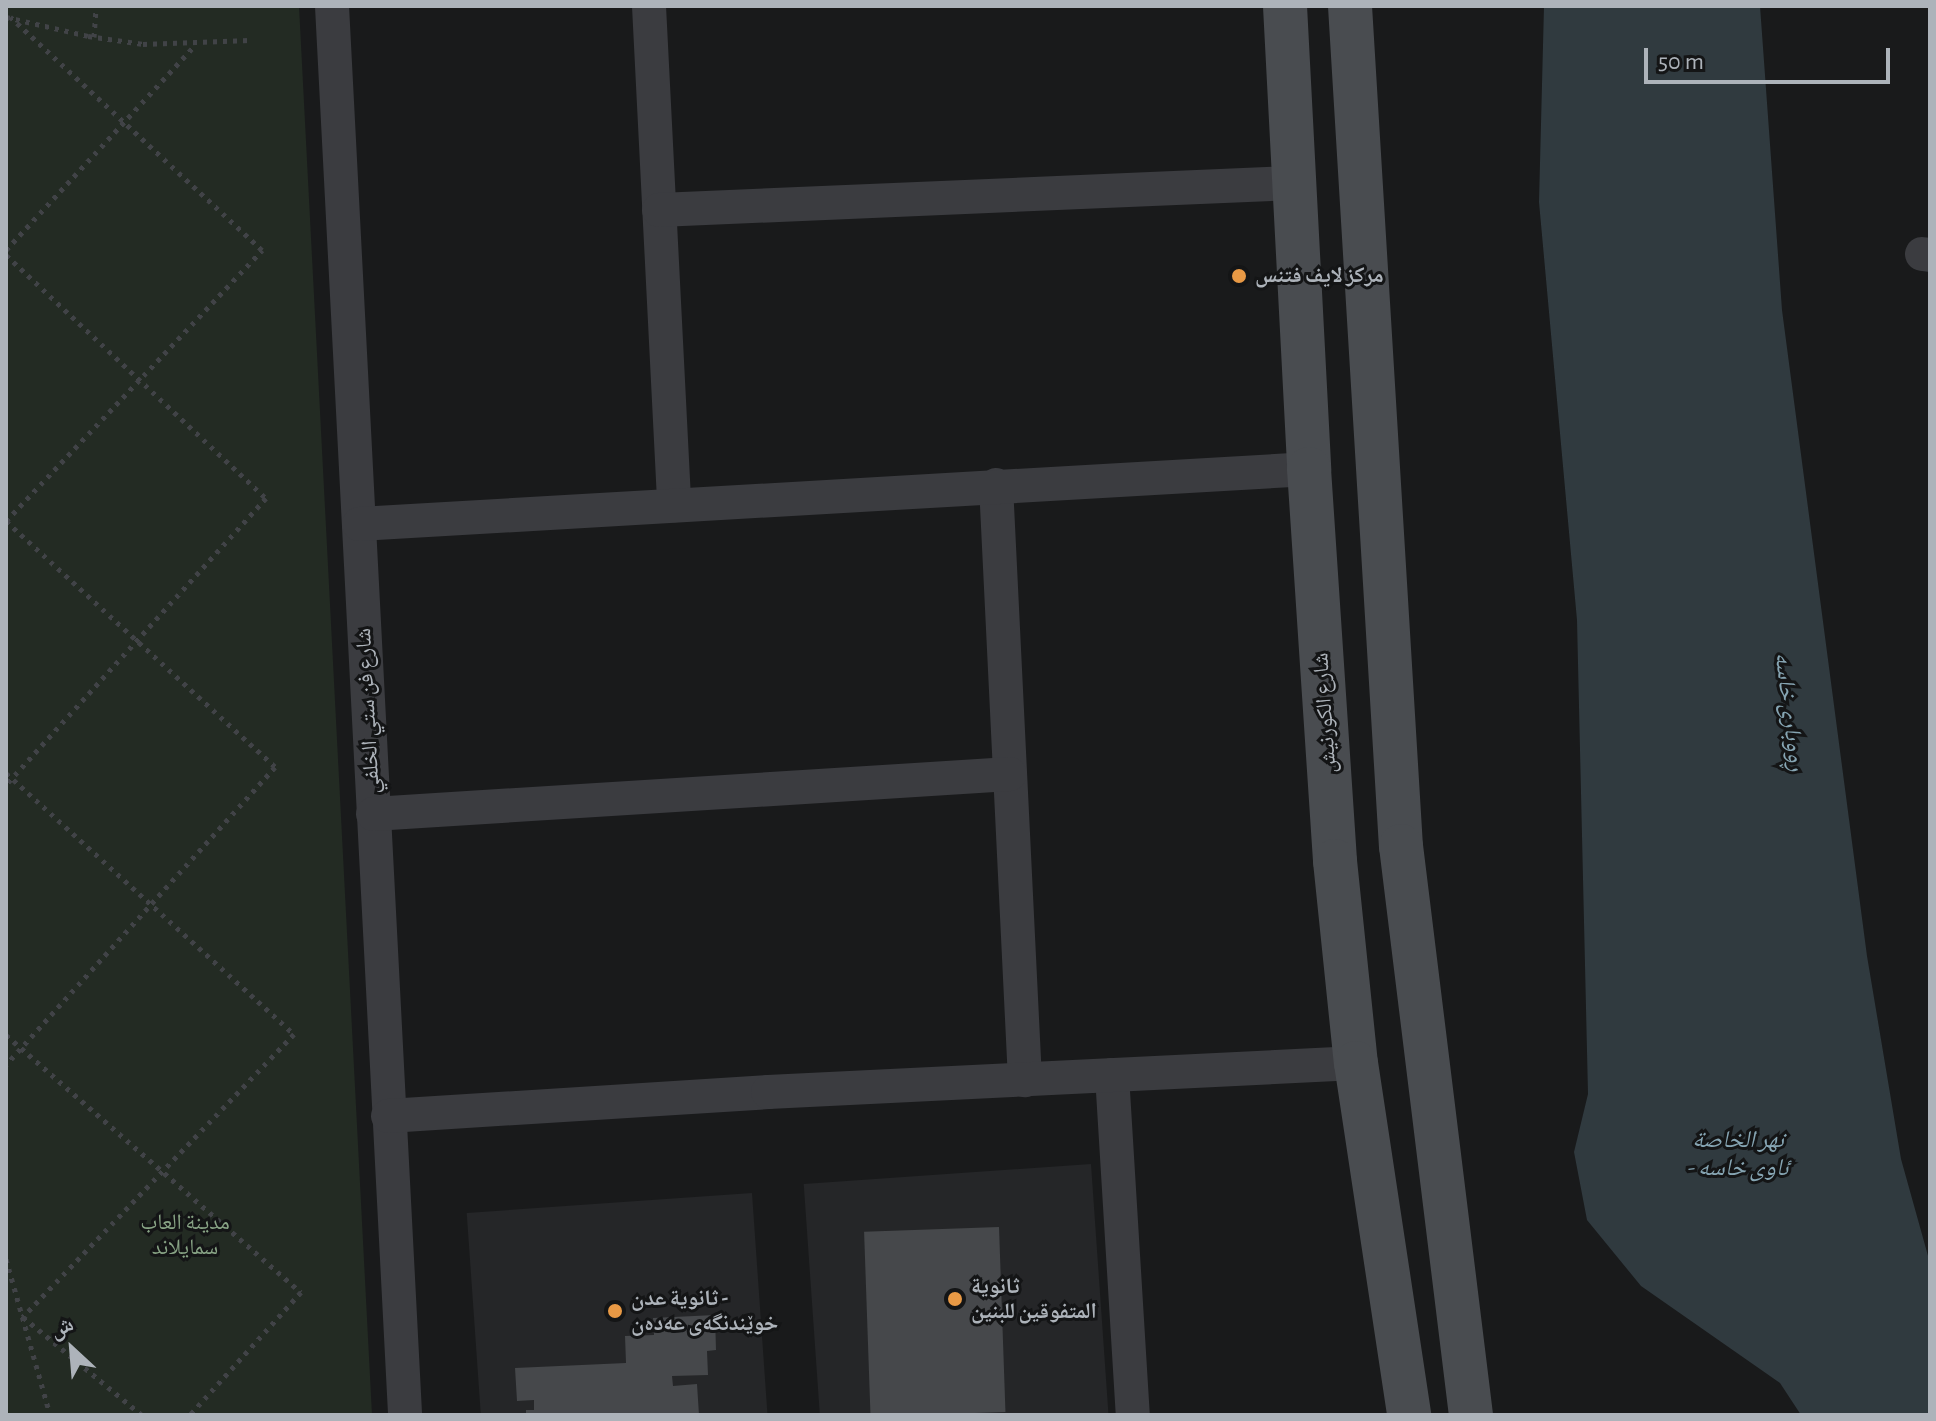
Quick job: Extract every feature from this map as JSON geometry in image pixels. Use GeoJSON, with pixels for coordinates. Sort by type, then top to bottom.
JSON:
{"type":"FeatureCollection","features":[{"type":"Feature","properties":{"kind":"main road","name":"شارع الكورنيش"},"geometry":{"type":"LineString","coordinates":[[1285,6],[1309,469],[1335,861],[1356,1063],[1409,1415]]}},
{"type":"Feature","properties":{"kind":"main road"},"geometry":{"type":"LineString","coordinates":[[1350,6],[1401,846],[1471,1415]]}},
{"type":"Feature","properties":{"kind":"street","name":"شارع فن ستي الخلفي"},"geometry":{"type":"LineString","coordinates":[[332,6],[405,1415]]}},
{"type":"Feature","properties":{"kind":"street"},"geometry":{"type":"LineString","coordinates":[[649,6],[674,505]]}},
{"type":"Feature","properties":{"kind":"street"},"geometry":{"type":"LineString","coordinates":[[659,210],[1293,183]]}},
{"type":"Feature","properties":{"kind":"street"},"geometry":{"type":"LineString","coordinates":[[359,524],[1309,469]]}},
{"type":"Feature","properties":{"kind":"street"},"geometry":{"type":"LineString","coordinates":[[996,485],[1025,1080]]}},
{"type":"Feature","properties":{"kind":"street"},"geometry":{"type":"LineString","coordinates":[[373,814],[1010,774]]}},
{"type":"Feature","properties":{"kind":"street"},"geometry":{"type":"LineString","coordinates":[[388,1116],[1356,1063]]}},
{"type":"Feature","properties":{"kind":"street"},"geometry":{"type":"LineString","coordinates":[[1112,1075],[1133,1415]]}},
{"type":"Feature","properties":{"kind":"path"},"geometry":{"type":"LineString","coordinates":[[94,37],[96,6]]}},
{"type":"Feature","properties":{"kind":"path"},"geometry":{"type":"LineString","coordinates":[[8,17],[94,37],[161,45],[250,40]]}},
{"type":"Feature","properties":{"kind":"path"},"geometry":{"type":"LineString","coordinates":[[6,1065],[275,767],[6,521],[262,250],[8,17]]}},
{"type":"Feature","properties":{"kind":"path"},"geometry":{"type":"LineString","coordinates":[[6,785],[266,498],[6,253],[196,44]]}},
{"type":"Feature","properties":{"kind":"path"},"geometry":{"type":"LineString","coordinates":[[6,773],[294,1034],[23,1317]]}},
{"type":"Feature","properties":{"kind":"path"},"geometry":{"type":"LineString","coordinates":[[6,1035],[301,1292],[190,1415]]}},
{"type":"Feature","properties":{"kind":"path"},"geometry":{"type":"LineString","coordinates":[[6,1259],[50,1415]]}},
{"type":"Feature","properties":{"kind":"path"},"geometry":{"type":"LineString","coordinates":[[23,1317],[142,1415]]}},
{"type":"Feature","properties":{"kind":"shaded area","name":"ثانوية المتفوقين للبنين"},"geometry":{"type":"Polygon","coordinates":[[[1091,1164],[1109,1415],[820,1415],[804,1184],[1091,1164]]]}},
{"type":"Feature","properties":{"kind":"shaded area","name":"ثانوية عدن - خوێندنگەی عەدەن"},"geometry":{"type":"Polygon","coordinates":[[[752,1193],[767,1414],[481,1415],[467,1213],[752,1193]]]}},
{"type":"Feature","properties":{"kind":"green space","name":"مدينة العاب سمايلاند"},"geometry":{"type":"Polygon","coordinates":[[[6,6],[299,6],[372,1415],[6,1415],[6,6]]]}},
{"type":"Feature","properties":{"kind":"water","name":"نهر الخاصة - ئاوی خاسە"},"geometry":{"type":"Polygon","coordinates":[[[1544,6],[1760,6],[1782,310],[1867,956],[1901,1159],[1930,1263],[1930,1415],[1801,1415],[1780,1383],[1641,1286],[1587,1220],[1574,1152],[1588,1094],[1577,620],[1539,202],[1544,6]]]}},
{"type":"Feature","properties":{"kind":"building"},"geometry":{"type":"Polygon","coordinates":[[[999,1227],[1005,1412],[870,1415],[864,1232],[999,1227]]]}},
{"type":"Feature","properties":{"kind":"building"},"geometry":{"type":"Polygon","coordinates":[[[715,1315],[716,1350],[707,1351],[708,1375],[672,1376],[673,1386],[697,1384],[699,1415],[526,1415],[526,1410],[534,1410],[534,1400],[517,1401],[515,1368],[626,1363],[625,1336],[654,1335],[653,1318],[715,1315]]]}},
{"type":"Feature","properties":{"kind":"place","name":"مركز لايف فتنس"},"geometry":{"type":"Point","coordinates":[1239,276]}},
{"type":"Feature","properties":{"kind":"place","name":"ثانوية المتفوقين للبنين"},"geometry":{"type":"Point","coordinates":[955,1299]}},
{"type":"Feature","properties":{"kind":"place","name":"ثانوية عدن - خوێندنگەی عەدەن"},"geometry":{"type":"Point","coordinates":[615,1311]}},
{"type":"Feature","properties":{"kind":"water label","name":"ڕووباری خاسە"},"geometry":{"type":"Point","coordinates":[1789,712]}}]}
